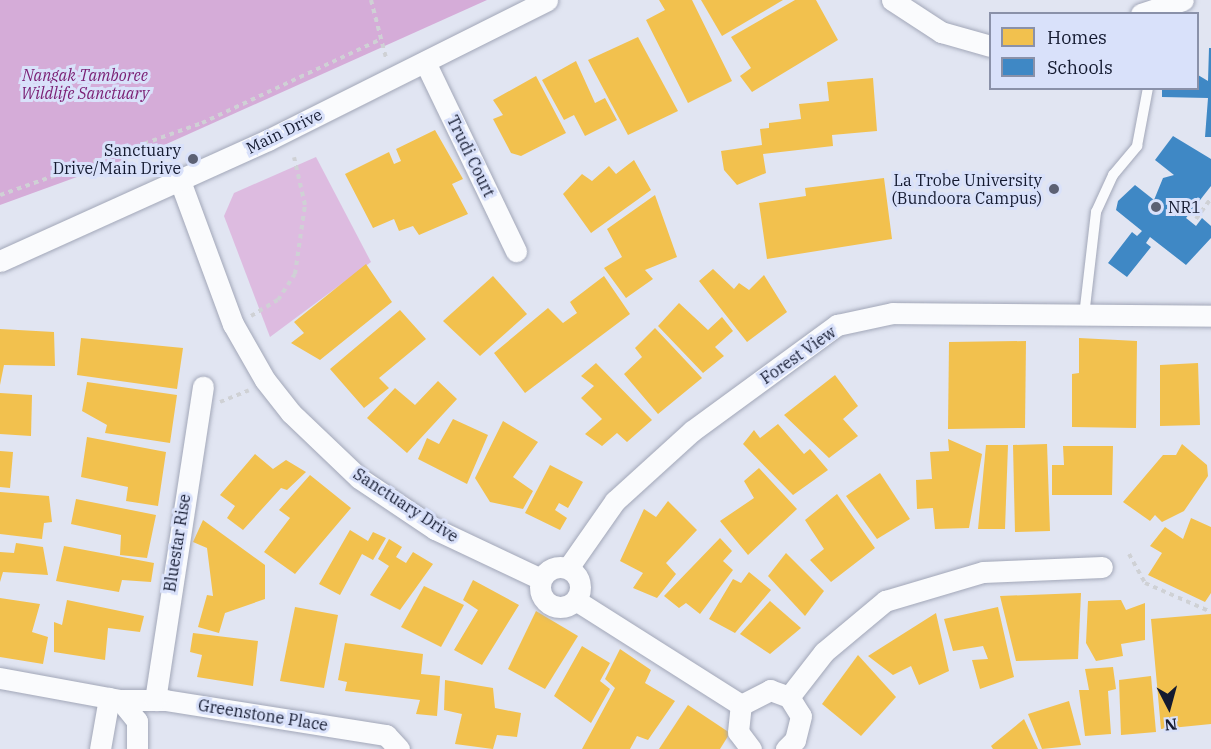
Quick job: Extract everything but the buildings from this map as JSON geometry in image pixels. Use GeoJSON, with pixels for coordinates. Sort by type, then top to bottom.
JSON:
{"type":"FeatureCollection","features":[{"type":"Feature","properties":{"kind":"street","name":"Main Drive"},"geometry":{"type":"LineString","coordinates":[[5,255],[180,181],[391,79],[547,0]]}},
{"type":"Feature","properties":{"kind":"street"},"geometry":{"type":"LineString","coordinates":[[892,0],[934,29],[989,46]]}},
{"type":"Feature","properties":{"kind":"street"},"geometry":{"type":"LineString","coordinates":[[1148,12],[1183,0]]}},
{"type":"Feature","properties":{"kind":"street","name":"Trudi Court"},"geometry":{"type":"LineString","coordinates":[[425,62],[516,251]]}},
{"type":"Feature","properties":{"kind":"street","name":"Sanctuary Drive"},"geometry":{"type":"LineString","coordinates":[[180,181],[233,324],[265,380],[358,478],[435,529],[541,579]]}},
{"type":"Feature","properties":{"kind":"street","name":"Forest View"},"geometry":{"type":"LineString","coordinates":[[568,568],[615,501],[692,431],[837,325],[893,313],[1211,316]]}},
{"type":"Feature","properties":{"kind":"street","name":"Bluestar Rise"},"geometry":{"type":"LineString","coordinates":[[155,700],[202,394]]}},
{"type":"Feature","properties":{"kind":"street"},"geometry":{"type":"LineString","coordinates":[[789,697],[824,652],[885,602],[983,572],[1102,567]]}},
{"type":"Feature","properties":{"kind":"street"},"geometry":{"type":"LineString","coordinates":[[552,568],[568,568],[581,584],[577,601],[563,607],[549,604],[541,593],[541,579],[552,568]]}},
{"type":"Feature","properties":{"kind":"street"},"geometry":{"type":"LineString","coordinates":[[577,601],[741,705]]}},
{"type":"Feature","properties":{"kind":"street","name":"Greenstone Place"},"geometry":{"type":"LineString","coordinates":[[0,678],[115,699],[155,700],[386,735],[399,749]]}},
{"type":"Feature","properties":{"kind":"street"},"geometry":{"type":"LineString","coordinates":[[741,705],[770,690],[789,697],[801,716],[796,746]]}},
{"type":"Feature","properties":{"kind":"street"},"geometry":{"type":"LineString","coordinates":[[100,749],[115,699],[137,721],[137,749]]}},
{"type":"Feature","properties":{"kind":"street"},"geometry":{"type":"LineString","coordinates":[[741,705],[738,732],[751,749]]}},
{"type":"Feature","properties":{"kind":"lane"},"geometry":{"type":"LineString","coordinates":[[1084,316],[1096,212],[1113,175],[1137,146],[1147,118],[1148,90]]}},
{"type":"Feature","properties":{"kind":"path"},"geometry":{"type":"LineString","coordinates":[[371,0],[391,79]]}},
{"type":"Feature","properties":{"kind":"path"},"geometry":{"type":"LineString","coordinates":[[0,195],[202,123],[381,39]]}},
{"type":"Feature","properties":{"kind":"path"},"geometry":{"type":"LineString","coordinates":[[233,324],[278,300],[295,274],[305,205],[294,157]]}},
{"type":"Feature","properties":{"kind":"path"},"geometry":{"type":"LineString","coordinates":[[1196,219],[1211,198]]}},
{"type":"Feature","properties":{"kind":"path"},"geometry":{"type":"LineString","coordinates":[[202,394],[230,400],[265,380]]}},
{"type":"Feature","properties":{"kind":"path"},"geometry":{"type":"LineString","coordinates":[[1128,554],[1145,583],[1211,612]]}},
{"type":"Feature","properties":{"kind":"shaded area"},"geometry":{"type":"Polygon","coordinates":[[[316,157],[371,262],[270,337],[224,216],[234,193],[316,157]]]}},
{"type":"Feature","properties":{"kind":"green space","name":"Nangak Tamboree Wildlife Sanctuary"},"geometry":{"type":"Polygon","coordinates":[[[0,0],[487,0],[162,146],[0,205],[0,0]]]}},
{"type":"Feature","properties":{"kind":"place","name":"Sanctuary Drive/Main Drive"},"geometry":{"type":"Point","coordinates":[193,159]}},
{"type":"Feature","properties":{"kind":"place","name":"La Trobe University (Bundoora Campus)"},"geometry":{"type":"Point","coordinates":[1054,189]}},
{"type":"Feature","properties":{"kind":"place","name":"NR1"},"geometry":{"type":"Point","coordinates":[1156,207]}}]}
